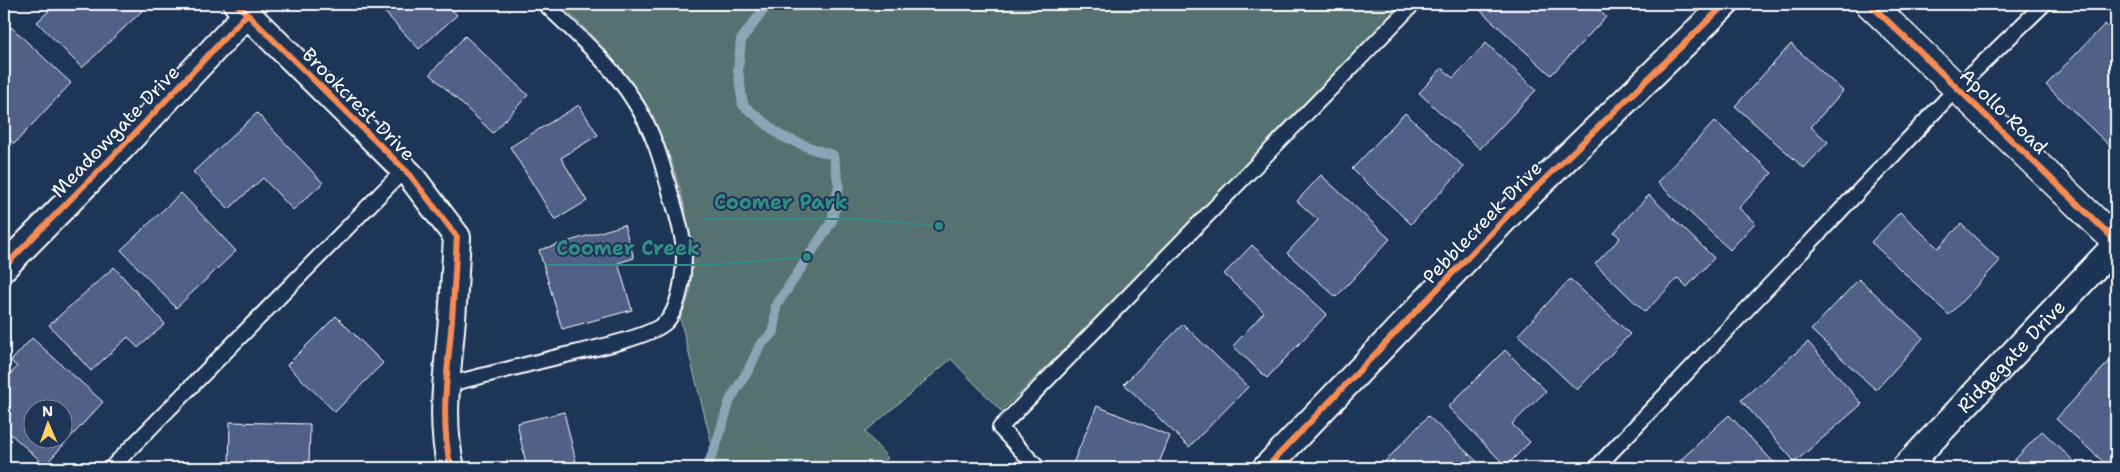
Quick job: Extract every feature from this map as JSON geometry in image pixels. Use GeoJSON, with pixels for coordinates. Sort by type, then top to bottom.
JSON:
{"type":"FeatureCollection","features":[{"type":"Feature","properties":{"kind":"street","name":"Pebblecreek Drive"},"geometry":{"type":"LineString","coordinates":[[1266,468],[1514,209],[1725,4]]}},
{"type":"Feature","properties":{"kind":"street","name":"Apollo Road"},"geometry":{"type":"LineString","coordinates":[[1870,4],[2116,241]]}},
{"type":"Feature","properties":{"kind":"street","name":"Brookcrest Drive"},"geometry":{"type":"LineString","coordinates":[[242,9],[404,170],[457,237],[445,385],[446,448],[451,468]]}},
{"type":"Feature","properties":{"kind":"street","name":"Meadowgate Drive"},"geometry":{"type":"LineString","coordinates":[[4,267],[122,148],[242,9]]}},
{"type":"Feature","properties":{"kind":"street","name":"Ridgegate Drive"},"geometry":{"type":"LineString","coordinates":[[1905,468],[2116,246]]}},
{"type":"Feature","properties":{"kind":"lane"},"geometry":{"type":"LineString","coordinates":[[445,385],[626,340],[641,334],[666,322],[675,307],[682,286],[684,245],[661,158],[648,124],[634,100],[618,80],[593,51],[545,4]]}},
{"type":"Feature","properties":{"kind":"lane"},"geometry":{"type":"LineString","coordinates":[[1038,468],[1000,428],[1413,4]]}},
{"type":"Feature","properties":{"kind":"lane"},"geometry":{"type":"LineString","coordinates":[[1596,468],[1958,88],[2044,4]]}},
{"type":"Feature","properties":{"kind":"lane"},"geometry":{"type":"LineString","coordinates":[[111,468],[404,170]]}},
{"type":"Feature","properties":{"kind":"green space"},"geometry":{"type":"Polygon","coordinates":[[[560,4],[1403,4],[1115,305],[1073,341],[1001,411],[951,359],[865,432],[888,458],[877,468],[702,468],[712,445],[680,318],[690,291],[691,257],[689,232],[677,179],[658,129],[647,106],[634,86],[608,53],[560,4]]]}},
{"type":"Feature","properties":{"kind":"building"},"geometry":{"type":"Polygon","coordinates":[[[56,4],[139,4],[144,9],[82,68],[37,22],[56,4]]]}},
{"type":"Feature","properties":{"kind":"building"},"geometry":{"type":"Polygon","coordinates":[[[377,4],[447,4],[457,15],[419,49],[377,4]]]}},
{"type":"Feature","properties":{"kind":"building"},"geometry":{"type":"Polygon","coordinates":[[[1488,4],[1593,4],[1606,17],[1551,75],[1481,11],[1488,4]]]}},
{"type":"Feature","properties":{"kind":"building"},"geometry":{"type":"Polygon","coordinates":[[[2105,24],[2116,35],[2116,145],[2113,149],[2046,85],[2105,24]]]}},
{"type":"Feature","properties":{"kind":"building"},"geometry":{"type":"Polygon","coordinates":[[[11,27],[71,83],[14,144],[4,134],[4,35],[11,27]]]}},
{"type":"Feature","properties":{"kind":"building"},"geometry":{"type":"Polygon","coordinates":[[[465,36],[528,95],[493,133],[430,74],[465,36]]]}},
{"type":"Feature","properties":{"kind":"building"},"geometry":{"type":"Polygon","coordinates":[[[1486,43],[1536,90],[1480,149],[1419,93],[1442,68],[1453,78],[1486,43]]]}},
{"type":"Feature","properties":{"kind":"building"},"geometry":{"type":"Polygon","coordinates":[[[1791,44],[1843,91],[1811,127],[1828,142],[1804,168],[1735,106],[1791,44]]]}},
{"type":"Feature","properties":{"kind":"building"},"geometry":{"type":"Polygon","coordinates":[[[579,105],[598,135],[561,158],[587,201],[555,220],[510,147],[579,105]]]}},
{"type":"Feature","properties":{"kind":"building"},"geometry":{"type":"Polygon","coordinates":[[[257,113],[323,183],[293,210],[263,178],[229,209],[193,172],[257,113]]]}},
{"type":"Feature","properties":{"kind":"building"},"geometry":{"type":"Polygon","coordinates":[[[1405,113],[1464,167],[1411,224],[1352,169],[1405,113]]]}},
{"type":"Feature","properties":{"kind":"building"},"geometry":{"type":"Polygon","coordinates":[[[1715,121],[1772,173],[1739,208],[1755,223],[1730,250],[1657,182],[1715,121]]]}},
{"type":"Feature","properties":{"kind":"building"},"geometry":{"type":"Polygon","coordinates":[[[1321,175],[1390,239],[1336,297],[1287,253],[1318,220],[1297,201],[1321,175]]]}},
{"type":"Feature","properties":{"kind":"building"},"geometry":{"type":"Polygon","coordinates":[[[181,193],[236,251],[176,308],[121,250],[181,193]]]}},
{"type":"Feature","properties":{"kind":"building"},"geometry":{"type":"Polygon","coordinates":[[[1649,195],[1714,258],[1687,287],[1678,278],[1645,312],[1595,264],[1620,238],[1614,232],[1649,195]]]}},
{"type":"Feature","properties":{"kind":"building"},"geometry":{"type":"Polygon","coordinates":[[[1900,212],[1938,248],[1961,224],[2000,261],[1949,315],[1871,242],[1900,212]]]}},
{"type":"Feature","properties":{"kind":"building"},"geometry":{"type":"Polygon","coordinates":[[[624,225],[634,258],[618,263],[632,310],[562,329],[539,250],[624,225]]]}},
{"type":"Feature","properties":{"kind":"building"},"geometry":{"type":"Polygon","coordinates":[[[1252,245],[1327,314],[1267,378],[1233,346],[1264,312],[1224,274],[1252,245]]]}},
{"type":"Feature","properties":{"kind":"building"},"geometry":{"type":"Polygon","coordinates":[[[114,267],[165,324],[138,348],[128,337],[91,371],[49,325],[114,267]]]}},
{"type":"Feature","properties":{"kind":"building"},"geometry":{"type":"Polygon","coordinates":[[[1570,279],[1630,334],[1577,390],[1518,335],[1570,279]]]}},
{"type":"Feature","properties":{"kind":"building"},"geometry":{"type":"Polygon","coordinates":[[[1859,279],[1923,338],[1876,390],[1811,330],[1859,279]]]}},
{"type":"Feature","properties":{"kind":"building"},"geometry":{"type":"Polygon","coordinates":[[[336,316],[383,363],[335,412],[287,365],[336,316]]]}},
{"type":"Feature","properties":{"kind":"building"},"geometry":{"type":"Polygon","coordinates":[[[1183,324],[1248,387],[1189,447],[1124,384],[1183,324]]]}},
{"type":"Feature","properties":{"kind":"building"},"geometry":{"type":"Polygon","coordinates":[[[32,338],[103,402],[72,436],[72,400],[22,400],[22,444],[4,428],[4,381],[17,367],[11,361],[32,338]]]}},
{"type":"Feature","properties":{"kind":"building"},"geometry":{"type":"Polygon","coordinates":[[[1808,342],[1862,404],[1795,462],[1741,400],[1808,342]]]}},
{"type":"Feature","properties":{"kind":"building"},"geometry":{"type":"Polygon","coordinates":[[[1505,350],[1546,391],[1512,424],[1530,442],[1506,466],[1448,407],[1505,350]]]}},
{"type":"Feature","properties":{"kind":"building"},"geometry":{"type":"Polygon","coordinates":[[[2116,354],[2116,468],[2110,468],[2056,419],[2116,354]]]}},
{"type":"Feature","properties":{"kind":"building"},"geometry":{"type":"Polygon","coordinates":[[[1097,406],[1170,436],[1157,468],[1071,468],[1097,406]]]}},
{"type":"Feature","properties":{"kind":"building"},"geometry":{"type":"Polygon","coordinates":[[[564,412],[576,462],[550,468],[527,468],[517,423],[564,412]]]}},
{"type":"Feature","properties":{"kind":"building"},"geometry":{"type":"Polygon","coordinates":[[[1729,415],[1779,468],[1672,468],[1729,415]]]}},
{"type":"Feature","properties":{"kind":"building"},"geometry":{"type":"Polygon","coordinates":[[[1428,416],[1483,467],[1379,468],[1428,416]]]}},
{"type":"Feature","properties":{"kind":"building"},"geometry":{"type":"Polygon","coordinates":[[[230,422],[310,424],[309,468],[229,468],[230,422]]]}},
{"type":"Feature","properties":{"kind":"building"},"geometry":{"type":"Polygon","coordinates":[[[2042,431],[2081,468],[2007,468],[2042,431]]]}},
{"type":"Feature","properties":{"kind":"building"},"geometry":{"type":"Polygon","coordinates":[[[28,450],[59,450],[45,465],[28,450]]]}},
{"type":"Feature","properties":{"kind":"waterway"},"geometry":{"type":"LineString","coordinates":[[707,468],[730,400],[749,369],[760,345],[774,332],[776,306],[832,221],[839,185],[833,155],[781,136],[743,105],[738,70],[741,40],[768,4]]}},
{"type":"Feature","properties":{"kind":"cycle path"},"geometry":{"type":"LineString","coordinates":[[237,4],[410,175],[457,237],[445,399],[446,434],[451,468]]}},
{"type":"Feature","properties":{"kind":"cycle path"},"geometry":{"type":"LineString","coordinates":[[1266,468],[1514,209],[1725,4]]}},
{"type":"Feature","properties":{"kind":"cycle path"},"geometry":{"type":"LineString","coordinates":[[1870,4],[2116,241]]}},
{"type":"Feature","properties":{"kind":"cycle path"},"geometry":{"type":"LineString","coordinates":[[4,267],[121,148],[247,14]]}},
{"type":"Feature","properties":{"kind":"place","name":"Coomer Park"},"geometry":{"type":"Point","coordinates":[939,226]}},
{"type":"Feature","properties":{"kind":"place","name":"Coomer Creek"},"geometry":{"type":"Point","coordinates":[807,257]}}]}
